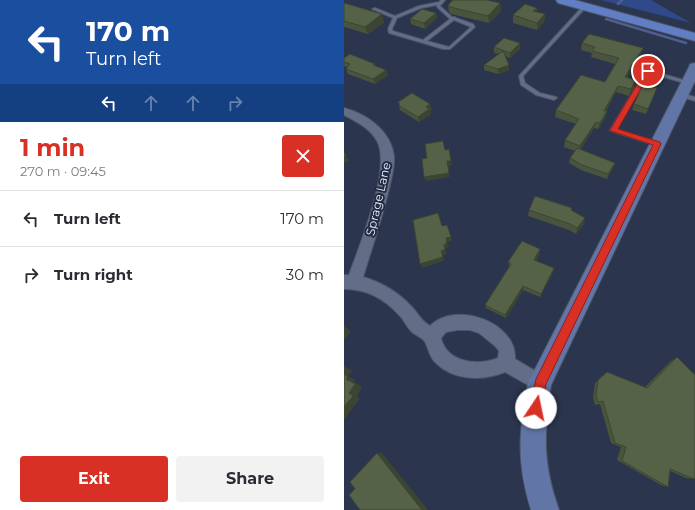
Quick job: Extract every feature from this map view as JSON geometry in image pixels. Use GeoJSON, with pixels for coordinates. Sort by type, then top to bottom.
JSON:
{"type":"FeatureCollection","features":[{"type":"Feature","properties":{"kind":"main road"},"geometry":{"type":"LineString","coordinates":[[562,0],[695,37]]}},
{"type":"Feature","properties":{"kind":"street"},"geometry":{"type":"LineString","coordinates":[[545,510],[541,499],[533,455],[533,420],[540,383],[657,144],[690,86]]}},
{"type":"Feature","properties":{"kind":"street","name":"Sprage Lane"},"geometry":{"type":"LineString","coordinates":[[344,111],[372,126],[383,140],[388,156],[387,172],[375,221],[349,281]]}},
{"type":"Feature","properties":{"kind":"street"},"geometry":{"type":"LineString","coordinates":[[349,281],[373,286],[382,291],[405,310],[414,323],[432,336],[433,344],[440,358],[454,366],[483,370],[497,368],[506,363]]}},
{"type":"Feature","properties":{"kind":"street"},"geometry":{"type":"LineString","coordinates":[[432,336],[442,325],[458,322],[470,322],[486,328],[501,340],[507,350],[506,363]]}},
{"type":"Feature","properties":{"kind":"street"},"geometry":{"type":"LineString","coordinates":[[506,363],[540,383]]}},
{"type":"Feature","properties":{"kind":"lane"},"geometry":{"type":"LineString","coordinates":[[374,9],[395,17],[420,7],[441,2]]}},
{"type":"Feature","properties":{"kind":"lane"},"geometry":{"type":"LineString","coordinates":[[395,17],[390,29],[391,32],[440,47],[450,48],[473,27],[468,23],[454,18],[438,6],[441,2]]}},
{"type":"Feature","properties":{"kind":"lane"},"geometry":{"type":"LineString","coordinates":[[554,98],[538,94],[523,84],[521,76],[585,6]]}},
{"type":"Feature","properties":{"kind":"lane"},"geometry":{"type":"LineString","coordinates":[[424,42],[454,18]]}},
{"type":"Feature","properties":{"kind":"lane"},"geometry":{"type":"LineString","coordinates":[[657,144],[613,130],[648,71],[690,86]]}},
{"type":"Feature","properties":{"kind":"shaded area"},"geometry":{"type":"Polygon","coordinates":[[[601,0],[651,0],[691,23],[601,0]]]}},
{"type":"Feature","properties":{"kind":"building"},"geometry":{"type":"Polygon","coordinates":[[[453,0],[487,0],[500,3],[488,16],[450,7],[448,5],[453,0]]]}},
{"type":"Feature","properties":{"kind":"building"},"geometry":{"type":"Polygon","coordinates":[[[344,3],[382,14],[365,27],[344,21],[344,3]]]}},
{"type":"Feature","properties":{"kind":"building"},"geometry":{"type":"Polygon","coordinates":[[[525,4],[537,8],[533,11],[545,14],[537,23],[513,15],[525,4]]]}},
{"type":"Feature","properties":{"kind":"building"},"geometry":{"type":"Polygon","coordinates":[[[422,9],[436,13],[424,23],[410,19],[422,9]]]}},
{"type":"Feature","properties":{"kind":"building"},"geometry":{"type":"Polygon","coordinates":[[[589,34],[643,48],[625,77],[636,80],[631,89],[618,86],[604,111],[607,111],[600,123],[596,122],[580,146],[565,140],[579,119],[556,110],[581,75],[605,82],[619,58],[592,51],[595,47],[582,43],[589,34]]]}},
{"type":"Feature","properties":{"kind":"building"},"geometry":{"type":"Polygon","coordinates":[[[504,38],[520,43],[510,53],[494,47],[504,38]]]}},
{"type":"Feature","properties":{"kind":"building"},"geometry":{"type":"Polygon","coordinates":[[[503,51],[509,65],[498,69],[484,65],[503,51]]]}},
{"type":"Feature","properties":{"kind":"building"},"geometry":{"type":"Polygon","coordinates":[[[350,54],[386,70],[373,79],[346,69],[350,64],[344,62],[344,58],[350,54]]]}},
{"type":"Feature","properties":{"kind":"building"},"geometry":{"type":"Polygon","coordinates":[[[643,84],[657,88],[648,109],[634,104],[643,84]]]}},
{"type":"Feature","properties":{"kind":"building"},"geometry":{"type":"Polygon","coordinates":[[[412,93],[430,104],[426,107],[429,109],[418,117],[401,107],[398,102],[412,93]]]}},
{"type":"Feature","properties":{"kind":"building"},"geometry":{"type":"Polygon","coordinates":[[[443,141],[445,150],[449,149],[451,161],[447,161],[449,173],[424,177],[422,159],[427,158],[425,144],[443,141]]]}},
{"type":"Feature","properties":{"kind":"building"},"geometry":{"type":"Polygon","coordinates":[[[577,148],[615,163],[608,174],[582,165],[570,158],[577,148]]]}},
{"type":"Feature","properties":{"kind":"building"},"geometry":{"type":"Polygon","coordinates":[[[535,196],[572,208],[571,210],[585,218],[577,228],[570,224],[529,210],[535,196]]]}},
{"type":"Feature","properties":{"kind":"building"},"geometry":{"type":"Polygon","coordinates":[[[438,213],[442,226],[447,225],[451,237],[446,238],[447,242],[444,245],[445,250],[441,251],[443,257],[420,264],[413,220],[438,213]]]}},
{"type":"Feature","properties":{"kind":"building"},"geometry":{"type":"Polygon","coordinates":[[[522,241],[540,249],[534,260],[554,268],[541,294],[523,286],[505,315],[485,305],[511,264],[508,262],[522,241]]]}},
{"type":"Feature","properties":{"kind":"building"},"geometry":{"type":"Polygon","coordinates":[[[677,357],[695,375],[695,478],[694,479],[670,469],[668,487],[622,461],[626,447],[615,443],[603,401],[598,402],[596,396],[598,380],[607,372],[647,388],[677,357]]]}},
{"type":"Feature","properties":{"kind":"building"},"geometry":{"type":"Polygon","coordinates":[[[344,374],[348,377],[346,379],[355,384],[349,393],[353,396],[344,407],[344,374]]]}},
{"type":"Feature","properties":{"kind":"building"},"geometry":{"type":"Polygon","coordinates":[[[377,453],[422,510],[360,510],[349,495],[355,489],[350,482],[377,453]]]}},
{"type":"Feature","properties":{"kind":"waterway"},"geometry":{"type":"LineString","coordinates":[[618,4],[622,0]]}},
{"type":"Feature","properties":{"kind":"waterway"},"geometry":{"type":"LineString","coordinates":[[606,19],[686,43]]}},
{"type":"Feature","properties":{"kind":"route"},"geometry":{"type":"LineString","coordinates":[[536,408],[540,383],[657,144],[613,130],[648,71]]}}]}
